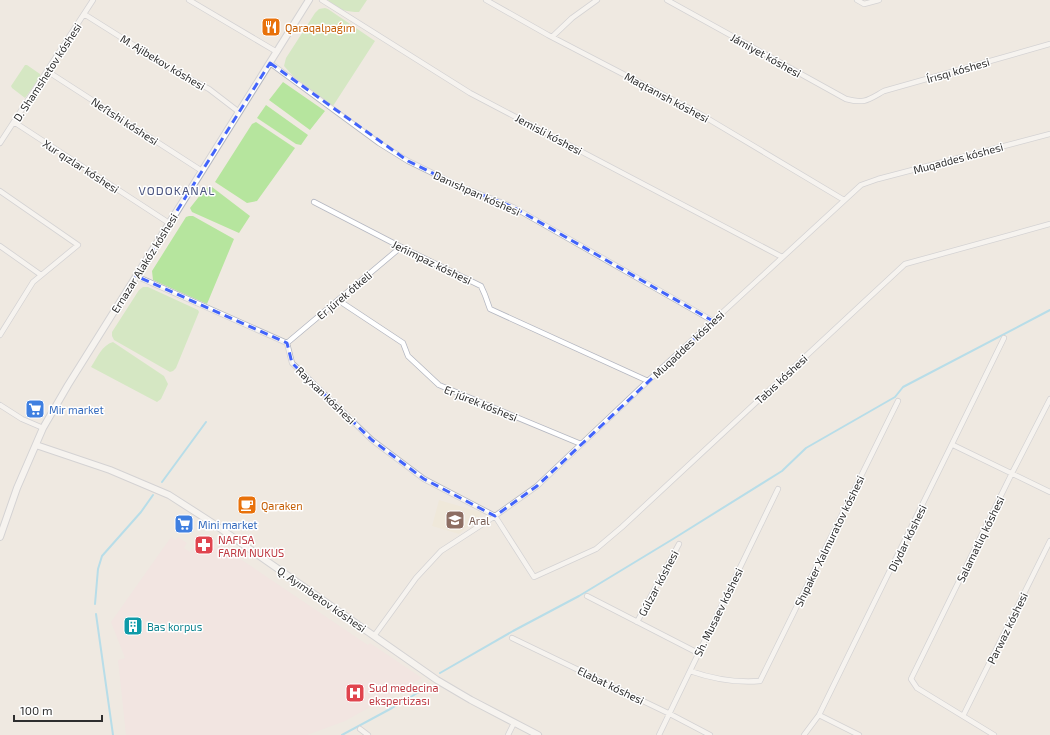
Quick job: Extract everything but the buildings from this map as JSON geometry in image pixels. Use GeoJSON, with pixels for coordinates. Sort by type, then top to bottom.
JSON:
{"type":"FeatureCollection","features":[{"type":"Feature","properties":{"kind":"main road","name":"Ernazar Alakóz kóshesi"},"geometry":{"type":"LineString","coordinates":[[0,537],[17,488],[42,428],[310,0]]}},
{"type":"Feature","properties":{"kind":"main road","name":"Q. Ayımbetov kóshesi"},"geometry":{"type":"LineString","coordinates":[[36,445],[110,470],[168,495],[206,519],[437,680],[471,700],[538,735]]}},
{"type":"Feature","properties":{"kind":"street","name":"D. Shamshetov kóshesi"},"geometry":{"type":"LineString","coordinates":[[0,143],[94,0]]}},
{"type":"Feature","properties":{"kind":"street"},"geometry":{"type":"LineString","coordinates":[[189,0],[277,52]]}},
{"type":"Feature","properties":{"kind":"street","name":"Jemisli kóshesi"},"geometry":{"type":"LineString","coordinates":[[322,0],[470,93],[782,258]]}},
{"type":"Feature","properties":{"kind":"street","name":"Maqtanısh kóshesi"},"geometry":{"type":"LineString","coordinates":[[486,0],[552,37],[700,114],[844,200]]}},
{"type":"Feature","properties":{"kind":"street"},"geometry":{"type":"LineString","coordinates":[[552,37],[572,18],[597,0]]}},
{"type":"Feature","properties":{"kind":"street","name":"Jámiyet kóshesi"},"geometry":{"type":"LineString","coordinates":[[667,0],[846,99],[859,102],[868,100]]}},
{"type":"Feature","properties":{"kind":"street"},"geometry":{"type":"LineString","coordinates":[[857,0],[864,4],[878,0]]}},
{"type":"Feature","properties":{"kind":"street","name":"M. Ajibekov kóshesi"},"geometry":{"type":"LineString","coordinates":[[84,14],[173,70],[209,89],[239,112]]}},
{"type":"Feature","properties":{"kind":"street","name":"Írısqı kóshesi"},"geometry":{"type":"LineString","coordinates":[[868,100],[884,91],[1050,44]]}},
{"type":"Feature","properties":{"kind":"street","name":"Danıshpan kóshesi"},"geometry":{"type":"LineString","coordinates":[[270,63],[379,143],[408,161],[458,186],[513,207],[713,321]]}},
{"type":"Feature","properties":{"kind":"street","name":"Neftshi kóshesi"},"geometry":{"type":"LineString","coordinates":[[47,71],[202,171]]}},
{"type":"Feature","properties":{"kind":"street","name":"Xur qızlar kóshesi"},"geometry":{"type":"LineString","coordinates":[[14,122],[169,223]]}},
{"type":"Feature","properties":{"kind":"street","name":"Muqaddes kóshesi"},"geometry":{"type":"LineString","coordinates":[[374,636],[416,578],[441,551],[495,516],[537,486],[648,381],[861,185],[878,179],[1050,134]]}},
{"type":"Feature","properties":{"kind":"street"},"geometry":{"type":"LineString","coordinates":[[0,191],[78,245],[33,282],[0,335]]}},
{"type":"Feature","properties":{"kind":"street","name":"Jeńimpaz kóshesi"},"geometry":{"type":"LineString","coordinates":[[314,202],[481,286],[486,295],[490,309],[648,381]]}},
{"type":"Feature","properties":{"kind":"street","name":"Tabıs kóshesi"},"geometry":{"type":"LineString","coordinates":[[495,516],[534,577],[596,550],[905,264],[1050,224]]}},
{"type":"Feature","properties":{"kind":"street"},"geometry":{"type":"LineString","coordinates":[[0,246],[41,275]]}},
{"type":"Feature","properties":{"kind":"street","name":"Er júrek ótkeli"},"geometry":{"type":"LineString","coordinates":[[287,343],[401,247]]}},
{"type":"Feature","properties":{"kind":"street"},"geometry":{"type":"LineString","coordinates":[[136,276],[287,343]]}},
{"type":"Feature","properties":{"kind":"street","name":"Er júrek kóshesi"},"geometry":{"type":"LineString","coordinates":[[338,300],[403,343],[408,356],[439,386],[581,444]]}},
{"type":"Feature","properties":{"kind":"street"},"geometry":{"type":"LineString","coordinates":[[0,325],[4,328]]}},
{"type":"Feature","properties":{"kind":"street","name":"Diydar kóshesi"},"geometry":{"type":"LineString","coordinates":[[804,735],[819,716],[953,445],[1004,338]]}},
{"type":"Feature","properties":{"kind":"street","name":"Rayxan kóshesi"},"geometry":{"type":"LineString","coordinates":[[287,343],[292,362],[372,440],[424,479],[495,516]]}},
{"type":"Feature","properties":{"kind":"street","name":"Salamatlıq kóshesi"},"geometry":{"type":"LineString","coordinates":[[963,716],[917,688],[911,679],[1050,399]]}},
{"type":"Feature","properties":{"kind":"street","name":"Shıpaker Xalmuratov kóshesi"},"geometry":{"type":"LineString","coordinates":[[690,671],[724,680],[746,682],[760,681],[898,401]]}},
{"type":"Feature","properties":{"kind":"street"},"geometry":{"type":"LineString","coordinates":[[0,405],[22,419],[42,428]]}},
{"type":"Feature","properties":{"kind":"street"},"geometry":{"type":"LineString","coordinates":[[953,445],[1050,492]]}},
{"type":"Feature","properties":{"kind":"street","name":"Sh. Musaev kóshesi"},"geometry":{"type":"LineString","coordinates":[[659,735],[778,489]]}},
{"type":"Feature","properties":{"kind":"street","name":"Parwaz kóshesi"},"geometry":{"type":"LineString","coordinates":[[963,716],[1050,541]]}},
{"type":"Feature","properties":{"kind":"street","name":"Gúlzar kóshesi"},"geometry":{"type":"LineString","coordinates":[[637,622],[679,544]]}},
{"type":"Feature","properties":{"kind":"street"},"geometry":{"type":"LineString","coordinates":[[587,596],[698,653]]}},
{"type":"Feature","properties":{"kind":"street","name":"Elabat kóshesi"},"geometry":{"type":"LineString","coordinates":[[512,638],[670,714],[710,735]]}},
{"type":"Feature","properties":{"kind":"street"},"geometry":{"type":"LineString","coordinates":[[819,716],[859,735]]}},
{"type":"Feature","properties":{"kind":"street"},"geometry":{"type":"LineString","coordinates":[[963,716],[994,735]]}},
{"type":"Feature","properties":{"kind":"street"},"geometry":{"type":"LineString","coordinates":[[508,735],[514,723]]}},
{"type":"Feature","properties":{"kind":"street"},"geometry":{"type":"LineString","coordinates":[[360,729],[368,735]]}},
{"type":"Feature","properties":{"kind":"highlighted area"},"geometry":{"type":"Polygon","coordinates":[[[270,63],[408,161],[459,186],[513,207],[713,321],[537,486],[495,516],[424,479],[372,440],[292,363],[287,343],[136,276],[270,63]]]}},
{"type":"Feature","properties":{"kind":"shaded area","name":"Aral"},"geometry":{"type":"Polygon","coordinates":[[[439,500],[480,512],[482,514],[459,534],[432,526],[439,500]]]}},
{"type":"Feature","properties":{"kind":"shaded area"},"geometry":{"type":"Polygon","coordinates":[[[171,537],[176,540],[178,537],[187,543],[184,548],[190,552],[193,547],[202,554],[221,546],[368,645],[370,643],[422,678],[345,721],[307,735],[126,735],[118,660],[125,658],[111,622],[171,537]]]}},
{"type":"Feature","properties":{"kind":"green space"},"geometry":{"type":"Polygon","coordinates":[[[328,0],[367,0],[359,12],[350,12],[334,6],[328,0]]]}},
{"type":"Feature","properties":{"kind":"green space"},"geometry":{"type":"Polygon","coordinates":[[[325,8],[375,41],[333,106],[293,76],[284,66],[286,58],[315,13],[319,9],[325,8]]]}},
{"type":"Feature","properties":{"kind":"green space"},"geometry":{"type":"Polygon","coordinates":[[[25,65],[40,74],[40,77],[25,98],[11,86],[25,65]]]}},
{"type":"Feature","properties":{"kind":"green space"},"geometry":{"type":"Polygon","coordinates":[[[283,82],[325,111],[310,130],[269,100],[283,82]]]}},
{"type":"Feature","properties":{"kind":"green space"},"geometry":{"type":"Polygon","coordinates":[[[266,105],[308,135],[301,145],[296,144],[257,118],[266,105]]]}},
{"type":"Feature","properties":{"kind":"green space"},"geometry":{"type":"Polygon","coordinates":[[[256,122],[295,148],[257,201],[247,203],[215,182],[252,124],[256,122]]]}},
{"type":"Feature","properties":{"kind":"green space"},"geometry":{"type":"Polygon","coordinates":[[[212,187],[250,216],[239,233],[192,212],[190,208],[205,189],[212,187]]]}},
{"type":"Feature","properties":{"kind":"green space"},"geometry":{"type":"Polygon","coordinates":[[[193,216],[234,239],[207,304],[153,280],[152,271],[186,217],[193,216]]]}},
{"type":"Feature","properties":{"kind":"green space"},"geometry":{"type":"Polygon","coordinates":[[[143,287],[148,287],[198,310],[199,312],[176,368],[173,371],[170,372],[114,340],[112,336],[112,332],[139,290],[143,287]]]}},
{"type":"Feature","properties":{"kind":"green space"},"geometry":{"type":"Polygon","coordinates":[[[113,342],[164,376],[168,384],[161,399],[157,402],[91,367],[103,349],[113,342]]]}},
{"type":"Feature","properties":{"kind":"waterway"},"geometry":{"type":"LineString","coordinates":[[440,673],[513,631],[579,596],[673,539],[782,471],[806,448],[895,397],[903,387],[1050,310]]}},
{"type":"Feature","properties":{"kind":"waterway"},"geometry":{"type":"LineString","coordinates":[[162,482],[206,422]]}},
{"type":"Feature","properties":{"kind":"waterway"},"geometry":{"type":"LineString","coordinates":[[95,604],[98,569],[102,556],[141,512],[153,495]]}},
{"type":"Feature","properties":{"kind":"waterway"},"geometry":{"type":"LineString","coordinates":[[96,614],[113,735]]}},
{"type":"Feature","properties":{"kind":"waterway"},"geometry":{"type":"LineString","coordinates":[[342,735],[424,689]]}},
{"type":"Feature","properties":{"kind":"place","name":"Qaraqalpaǵım"},"geometry":{"type":"Point","coordinates":[271,27]}},
{"type":"Feature","properties":{"kind":"place","name":"Mir market"},"geometry":{"type":"Point","coordinates":[35,409]}},
{"type":"Feature","properties":{"kind":"place","name":"Qaraken"},"geometry":{"type":"Point","coordinates":[247,505]}},
{"type":"Feature","properties":{"kind":"place","name":"Aral"},"geometry":{"type":"Point","coordinates":[455,520]}},
{"type":"Feature","properties":{"kind":"place","name":"Mini market"},"geometry":{"type":"Point","coordinates":[184,524]}},
{"type":"Feature","properties":{"kind":"place","name":"NAFISA FARM NUKUS"},"geometry":{"type":"Point","coordinates":[204,545]}},
{"type":"Feature","properties":{"kind":"place","name":"Bas korpus"},"geometry":{"type":"Point","coordinates":[133,626]}},
{"type":"Feature","properties":{"kind":"place","name":"Sud medecina ekspertizası"},"geometry":{"type":"Point","coordinates":[355,693]}},
{"type":"Feature","properties":{"kind":"district","name":"VODOKANAL"},"geometry":{"type":"Point","coordinates":[177,190]}}]}
